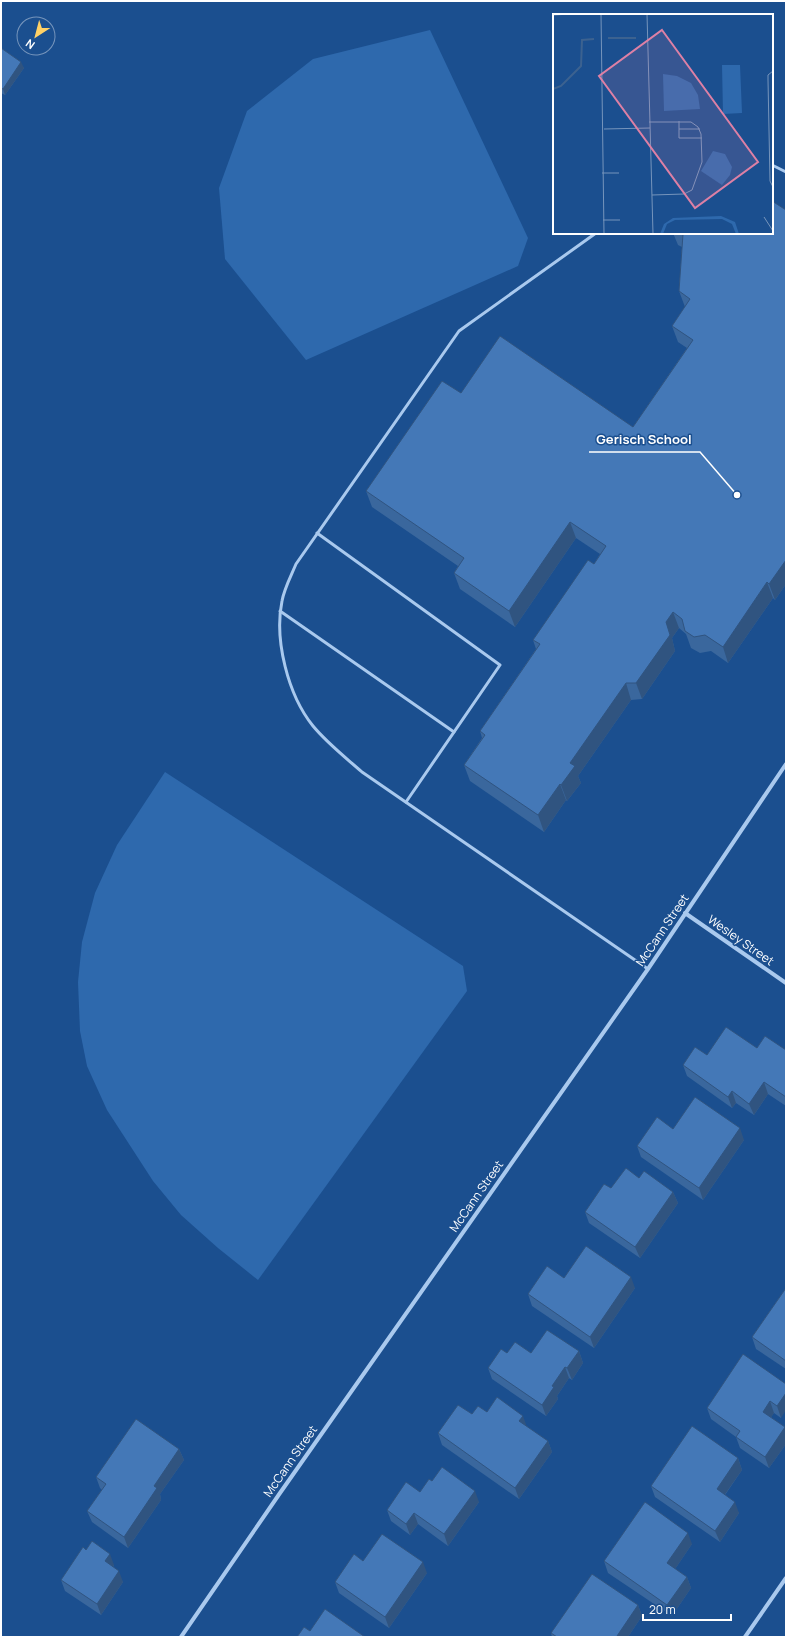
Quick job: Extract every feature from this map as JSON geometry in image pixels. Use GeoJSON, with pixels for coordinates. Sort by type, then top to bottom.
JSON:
{"type":"FeatureCollection","features":[{"type":"Feature","properties":{"kind":"street","name":"McCann Street"},"geometry":{"type":"LineString","coordinates":[[181,1637],[280,1493],[648,969],[786,764]]}},
{"type":"Feature","properties":{"kind":"street","name":"Wesley Street"},"geometry":{"type":"LineString","coordinates":[[685,913],[786,984]]}},
{"type":"Feature","properties":{"kind":"street"},"geometry":{"type":"LineString","coordinates":[[746,1637],[786,1578]]}},
{"type":"Feature","properties":{"kind":"lane"},"geometry":{"type":"LineString","coordinates":[[773,166],[786,172]]}},
{"type":"Feature","properties":{"kind":"lane"},"geometry":{"type":"LineString","coordinates":[[595,234],[460,331],[296,564],[282,600],[279,622],[280,641],[287,669],[299,702],[312,725],[327,741],[362,772],[648,969]]}},
{"type":"Feature","properties":{"kind":"lane"},"geometry":{"type":"LineString","coordinates":[[317,533],[500,665],[406,802]]}},
{"type":"Feature","properties":{"kind":"lane"},"geometry":{"type":"LineString","coordinates":[[280,611],[454,732]]}},
{"type":"Feature","properties":{"kind":"shaded area"},"geometry":{"type":"Polygon","coordinates":[[[430,30],[528,238],[518,266],[306,360],[225,259],[219,188],[247,111],[313,59],[430,30]]]}},
{"type":"Feature","properties":{"kind":"shaded area"},"geometry":{"type":"Polygon","coordinates":[[[165,772],[463,966],[467,991],[258,1280],[218,1248],[181,1215],[153,1181],[107,1110],[87,1066],[80,1031],[78,982],[82,942],[95,893],[117,845],[165,772]]]}},
{"type":"Feature","properties":{"kind":"building"},"geometry":{"type":"Polygon","coordinates":[[[1,48],[21,62],[3,89],[1,88],[1,48]]]}},
{"type":"Feature","properties":{"kind":"building"},"geometry":{"type":"Polygon","coordinates":[[[773,202],[786,210],[786,560],[769,584],[767,582],[723,647],[705,635],[694,637],[685,631],[682,619],[673,612],[666,622],[670,635],[636,683],[626,683],[570,763],[575,766],[538,815],[464,765],[485,735],[480,731],[540,644],[533,640],[588,560],[594,564],[606,546],[570,522],[509,611],[454,573],[464,558],[366,491],[442,381],[461,393],[500,336],[633,427],[693,340],[672,326],[690,299],[679,291],[683,234],[773,234],[773,202]]]}},
{"type":"Feature","properties":{"kind":"building"},"geometry":{"type":"Polygon","coordinates":[[[726,1027],[757,1048],[765,1036],[786,1050],[786,1097],[764,1082],[749,1104],[732,1091],[728,1097],[683,1065],[695,1047],[707,1055],[726,1027]]]}},
{"type":"Feature","properties":{"kind":"building"},"geometry":{"type":"Polygon","coordinates":[[[695,1097],[740,1128],[699,1188],[637,1146],[657,1117],[673,1129],[695,1097]]]}},
{"type":"Feature","properties":{"kind":"building"},"geometry":{"type":"Polygon","coordinates":[[[626,1168],[639,1178],[644,1171],[673,1192],[635,1247],[585,1212],[604,1184],[611,1188],[626,1168]]]}},
{"type":"Feature","properties":{"kind":"building"},"geometry":{"type":"Polygon","coordinates":[[[586,1246],[631,1277],[590,1337],[528,1294],[547,1266],[564,1278],[586,1246]]]}},
{"type":"Feature","properties":{"kind":"building"},"geometry":{"type":"Polygon","coordinates":[[[786,1288],[786,1361],[752,1337],[786,1288]]]}},
{"type":"Feature","properties":{"kind":"building"},"geometry":{"type":"Polygon","coordinates":[[[547,1330],[579,1351],[567,1368],[565,1367],[552,1386],[554,1387],[542,1405],[488,1368],[501,1349],[507,1353],[515,1342],[531,1353],[547,1330]]]}},
{"type":"Feature","properties":{"kind":"building"},"geometry":{"type":"Polygon","coordinates":[[[743,1354],[786,1384],[786,1393],[777,1406],[770,1401],[763,1412],[785,1427],[765,1457],[736,1437],[740,1431],[707,1408],[743,1354]]]}},
{"type":"Feature","properties":{"kind":"building"},"geometry":{"type":"Polygon","coordinates":[[[497,1397],[523,1416],[519,1421],[548,1441],[515,1488],[438,1433],[458,1405],[472,1414],[478,1406],[487,1412],[497,1397]]]}},
{"type":"Feature","properties":{"kind":"building"},"geometry":{"type":"Polygon","coordinates":[[[136,1419],[179,1449],[154,1486],[157,1488],[124,1537],[87,1511],[106,1484],[96,1477],[136,1419]]]}},
{"type":"Feature","properties":{"kind":"building"},"geometry":{"type":"Polygon","coordinates":[[[692,1426],[738,1458],[717,1489],[735,1502],[715,1531],[651,1486],[692,1426]]]}},
{"type":"Feature","properties":{"kind":"building"},"geometry":{"type":"Polygon","coordinates":[[[442,1467],[475,1491],[444,1534],[414,1513],[406,1524],[387,1510],[406,1482],[420,1492],[429,1479],[432,1481],[442,1467]]]}},
{"type":"Feature","properties":{"kind":"building"},"geometry":{"type":"Polygon","coordinates":[[[645,1502],[688,1533],[667,1563],[687,1577],[667,1605],[604,1561],[645,1502]]]}},
{"type":"Feature","properties":{"kind":"building"},"geometry":{"type":"Polygon","coordinates":[[[382,1534],[423,1562],[385,1617],[335,1582],[354,1554],[363,1561],[382,1534]]]}},
{"type":"Feature","properties":{"kind":"building"},"geometry":{"type":"Polygon","coordinates":[[[92,1541],[110,1554],[105,1561],[119,1571],[97,1604],[61,1580],[83,1547],[86,1550],[92,1541]]]}},
{"type":"Feature","properties":{"kind":"building"},"geometry":{"type":"Polygon","coordinates":[[[592,1574],[638,1605],[617,1636],[618,1637],[557,1637],[551,1633],[592,1574]]]}},
{"type":"Feature","properties":{"kind":"building"},"geometry":{"type":"Polygon","coordinates":[[[325,1609],[365,1637],[297,1637],[304,1627],[310,1631],[325,1609]]]}},
{"type":"Feature","properties":{"kind":"place","name":"Gerisch School"},"geometry":{"type":"Point","coordinates":[737,495]}}]}
